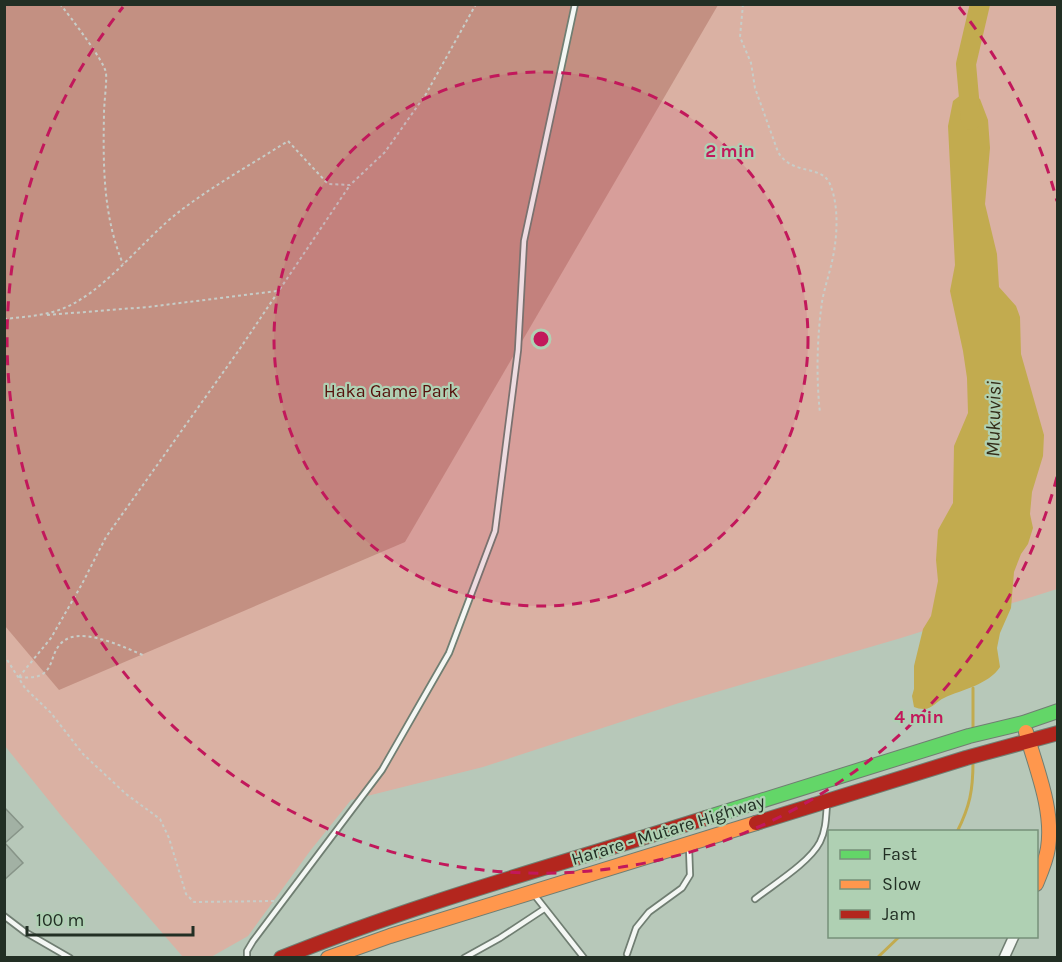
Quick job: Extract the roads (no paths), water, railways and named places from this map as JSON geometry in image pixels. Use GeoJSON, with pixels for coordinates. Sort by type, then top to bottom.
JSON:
{"type":"FeatureCollection","features":[{"type":"Feature","properties":{"kind":"main road","name":"Harare - Mutare Highway"},"geometry":{"type":"LineString","coordinates":[[281,957],[447,899],[973,735],[1023,723],[1058,711]]}},
{"type":"Feature","properties":{"kind":"main road"},"geometry":{"type":"LineString","coordinates":[[1023,723],[1053,826],[1038,878]]}},
{"type":"Feature","properties":{"kind":"main road","name":"Harare - Mutare Highway"},"geometry":{"type":"LineString","coordinates":[[328,957],[532,892],[972,757],[1058,733]]}},
{"type":"Feature","properties":{"kind":"street"},"geometry":{"type":"LineString","coordinates":[[1004,957],[1013,938]]}},
{"type":"Feature","properties":{"kind":"lane"},"geometry":{"type":"LineString","coordinates":[[247,957],[250,947],[282,901],[382,770],[449,653],[495,531],[518,350],[525,242],[575,4]]}},
{"type":"Feature","properties":{"kind":"lane"},"geometry":{"type":"LineString","coordinates":[[755,899],[807,858],[819,843],[825,827],[827,802]]}},
{"type":"Feature","properties":{"kind":"lane"},"geometry":{"type":"LineString","coordinates":[[627,954],[636,928],[649,912],[682,888],[690,875],[689,845]]}},
{"type":"Feature","properties":{"kind":"lane"},"geometry":{"type":"LineString","coordinates":[[532,892],[584,957]]}},
{"type":"Feature","properties":{"kind":"lane"},"geometry":{"type":"LineString","coordinates":[[464,957],[500,938],[544,909]]}},
{"type":"Feature","properties":{"kind":"lane"},"geometry":{"type":"LineString","coordinates":[[4,916],[25,932],[70,957]]}},
{"type":"Feature","properties":{"kind":"water"},"geometry":{"type":"Polygon","coordinates":[[[966,91],[980,99],[988,120],[990,148],[985,204],[997,254],[999,287],[1016,306],[1020,317],[1021,354],[1044,435],[1043,456],[1032,492],[1030,514],[1033,528],[1014,572],[1011,608],[1000,633],[997,648],[1000,667],[982,682],[944,698],[930,708],[923,709],[914,707],[912,696],[914,666],[923,629],[931,616],[938,581],[936,560],[938,530],[953,503],[954,446],[968,413],[967,378],[950,291],[955,265],[948,126],[953,101],[966,91]]]}},
{"type":"Feature","properties":{"kind":"waterway","name":"Mukuvisi"},"geometry":{"type":"LineString","coordinates":[[971,120],[966,64],[980,4]]}},
{"type":"Feature","properties":{"kind":"waterway","name":"Mukuvisi"},"geometry":{"type":"LineString","coordinates":[[973,688],[973,728]]}},
{"type":"Feature","properties":{"kind":"waterway","name":"Mukuvisi"},"geometry":{"type":"LineString","coordinates":[[958,830],[970,798],[973,762]]}},
{"type":"Feature","properties":{"kind":"waterway","name":"Mukuvisi"},"geometry":{"type":"LineString","coordinates":[[877,958],[898,938]]}},
{"type":"Feature","properties":{"kind":"park label","name":"Haka Game Park"},"geometry":{"type":"Point","coordinates":[391,391]}}]}
